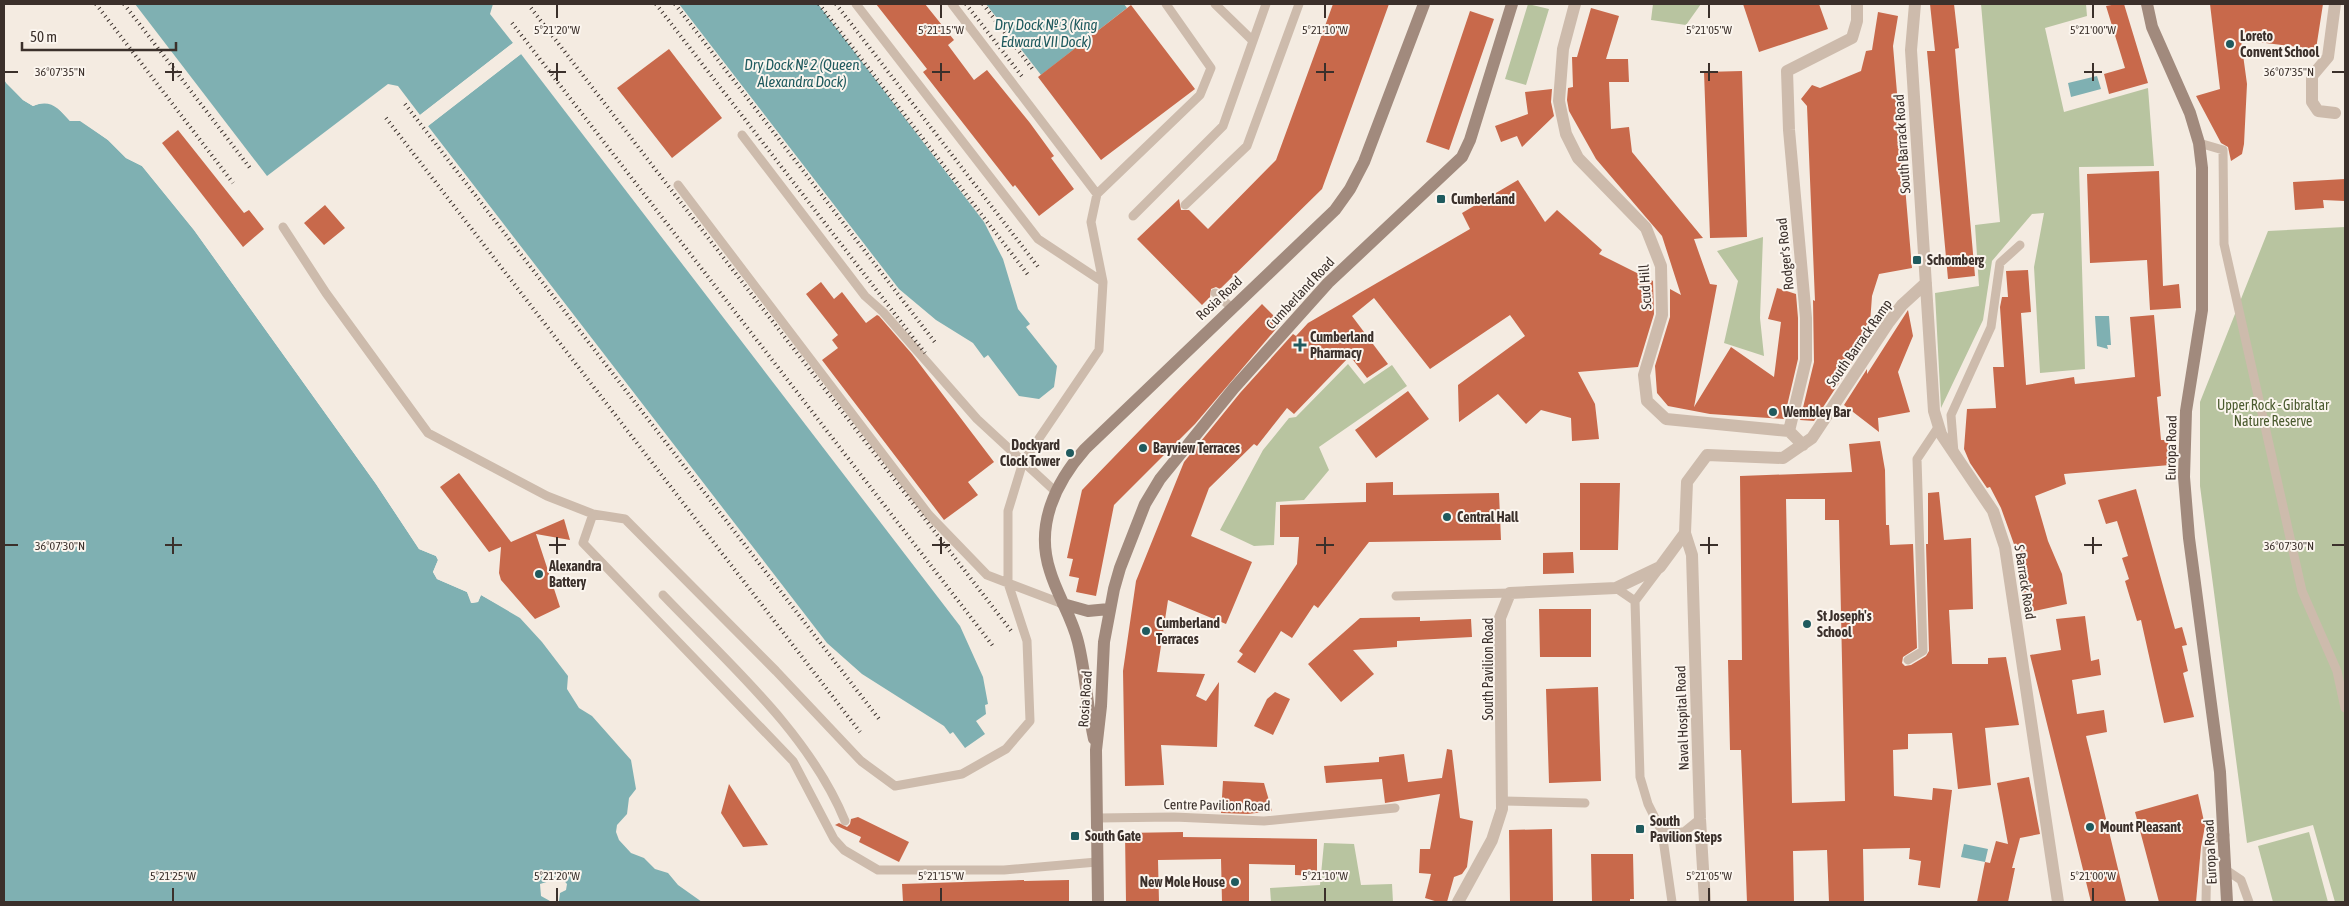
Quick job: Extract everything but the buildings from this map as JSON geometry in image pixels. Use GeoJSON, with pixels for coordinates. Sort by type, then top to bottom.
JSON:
{"type":"FeatureCollection","features":[{"type":"Feature","properties":{"kind":"main road","name":"Rosia Road"},"geometry":{"type":"LineString","coordinates":[[1096,750],[1087,707],[1083,664],[1072,623],[1049,571],[1045,545],[1047,517],[1056,492],[1072,464],[1084,449],[1335,210],[1350,189],[1364,162],[1424,4]]}},
{"type":"Feature","properties":{"kind":"main road","name":"Cumberland Road"},"geometry":{"type":"LineString","coordinates":[[1109,609],[1120,568],[1145,504],[1160,479],[1234,388],[1322,289],[1462,157],[1470,140],[1512,4]]}},
{"type":"Feature","properties":{"kind":"main road","name":"Europa Road"},"geometry":{"type":"LineString","coordinates":[[2147,4],[2152,27],[2190,113],[2199,143],[2202,168],[2202,310],[2186,411],[2184,476],[2189,538],[2220,772],[2225,835],[2227,902]]}},
{"type":"Feature","properties":{"kind":"main road"},"geometry":{"type":"LineString","coordinates":[[1063,604],[1077,610],[1109,609]]}},
{"type":"Feature","properties":{"kind":"main road","name":"Rosia Road"},"geometry":{"type":"LineString","coordinates":[[1098,902],[1096,750],[1101,706],[1104,642],[1109,609]]}},
{"type":"Feature","properties":{"kind":"street","name":"Scud Hill"},"geometry":{"type":"LineString","coordinates":[[1575,4],[1563,49],[1559,101],[1566,134],[1578,158],[1646,228],[1661,266],[1662,315],[1644,375],[1646,401],[1666,419],[1789,431]]}},
{"type":"Feature","properties":{"kind":"street","name":"Rodger's Road"},"geometry":{"type":"LineString","coordinates":[[1789,431],[1806,360],[1806,318],[1789,130],[1787,71],[1852,38],[1857,21],[1857,4]]}},
{"type":"Feature","properties":{"kind":"street","name":"South Barrack Road"},"geometry":{"type":"LineString","coordinates":[[1915,4],[1911,50],[1926,283]]}},
{"type":"Feature","properties":{"kind":"street"},"geometry":{"type":"LineString","coordinates":[[2335,4],[2328,57],[2312,76],[2312,102],[2318,111],[2335,113]]}},
{"type":"Feature","properties":{"kind":"street","name":"S Barrack Road"},"geometry":{"type":"LineString","coordinates":[[1926,283],[1926,318],[1934,411],[1939,426],[1954,454],[1993,511],[2005,547],[2058,902]]}},
{"type":"Feature","properties":{"kind":"street","name":"South Barrack Ramp"},"geometry":{"type":"LineString","coordinates":[[1686,533],[1687,482],[1707,455],[1783,458],[1803,445],[1817,434],[1889,322],[1902,306],[1926,283]]}},
{"type":"Feature","properties":{"kind":"street"},"geometry":{"type":"LineString","coordinates":[[1789,431],[1803,445]]}},
{"type":"Feature","properties":{"kind":"street"},"geometry":{"type":"LineString","coordinates":[[1510,593],[1616,588],[1660,567],[1686,533]]}},
{"type":"Feature","properties":{"kind":"street","name":"Naval Hospital Road"},"geometry":{"type":"LineString","coordinates":[[1686,533],[1692,554],[1700,819],[1705,902]]}},
{"type":"Feature","properties":{"kind":"street","name":"South Pavilion Road"},"geometry":{"type":"LineString","coordinates":[[1458,902],[1492,840],[1501,818],[1504,801],[1500,618],[1510,593]]}},
{"type":"Feature","properties":{"kind":"lane"},"geometry":{"type":"LineString","coordinates":[[856,4],[1038,239],[1102,282]]}},
{"type":"Feature","properties":{"kind":"lane"},"geometry":{"type":"LineString","coordinates":[[952,4],[1097,194]]}},
{"type":"Feature","properties":{"kind":"lane"},"geometry":{"type":"LineString","coordinates":[[284,227],[326,293],[428,432],[547,496],[592,514],[625,519],[776,671],[861,761],[895,786],[962,774],[1006,749],[1030,721],[1027,641],[1008,583],[1008,511],[1024,462],[1100,350],[1102,282],[1091,222],[1097,194],[1200,95],[1211,68],[1166,4]]}},
{"type":"Feature","properties":{"kind":"lane"},"geometry":{"type":"LineString","coordinates":[[1215,4],[1253,41]]}},
{"type":"Feature","properties":{"kind":"lane"},"geometry":{"type":"LineString","coordinates":[[1133,216],[1223,126],[1266,4]]}},
{"type":"Feature","properties":{"kind":"lane"},"geometry":{"type":"LineString","coordinates":[[1185,205],[1247,146],[1299,4]]}},
{"type":"Feature","properties":{"kind":"lane"},"geometry":{"type":"LineString","coordinates":[[742,135],[865,296],[883,312],[977,419],[1056,492]]}},
{"type":"Feature","properties":{"kind":"lane"},"geometry":{"type":"LineString","coordinates":[[2199,143],[2222,150],[2224,244],[2302,591],[2337,671],[2345,708]]}},
{"type":"Feature","properties":{"kind":"lane"},"geometry":{"type":"LineString","coordinates":[[678,185],[929,515],[987,575],[1063,604]]}},
{"type":"Feature","properties":{"kind":"lane"},"geometry":{"type":"LineString","coordinates":[[1954,454],[1951,415],[1991,327],[2000,262],[2020,246]]}},
{"type":"Feature","properties":{"kind":"lane"},"geometry":{"type":"LineString","coordinates":[[1215,293],[1232,308]]}},
{"type":"Feature","properties":{"kind":"lane"},"geometry":{"type":"LineString","coordinates":[[1908,660],[1923,651],[1917,459],[1939,426]]}},
{"type":"Feature","properties":{"kind":"lane"},"geometry":{"type":"LineString","coordinates":[[592,514],[582,543],[794,761],[834,839],[844,850],[878,870],[1004,870],[1097,862]]}},
{"type":"Feature","properties":{"kind":"lane"},"geometry":{"type":"LineString","coordinates":[[1660,567],[1635,601],[1640,777],[1648,804],[1662,832],[1672,902]]}},
{"type":"Feature","properties":{"kind":"lane"},"geometry":{"type":"LineString","coordinates":[[1616,588],[1635,601]]}},
{"type":"Feature","properties":{"kind":"lane"},"geometry":{"type":"LineString","coordinates":[[1396,596],[1510,593]]}},
{"type":"Feature","properties":{"kind":"lane"},"geometry":{"type":"LineString","coordinates":[[663,595],[789,729],[825,781],[845,821]]}},
{"type":"Feature","properties":{"kind":"lane"},"geometry":{"type":"LineString","coordinates":[[1504,801],[1585,803]]}},
{"type":"Feature","properties":{"kind":"lane","name":"Centre Pavilion Road"},"geometry":{"type":"LineString","coordinates":[[1098,818],[1174,817],[1264,821],[1395,808]]}},
{"type":"Feature","properties":{"kind":"lane"},"geometry":{"type":"LineString","coordinates":[[1662,832],[1684,832],[1700,819]]}},
{"type":"Feature","properties":{"kind":"lane"},"geometry":{"type":"LineString","coordinates":[[2206,902],[2207,846],[2213,839],[2225,835]]}},
{"type":"Feature","properties":{"kind":"lane"},"geometry":{"type":"LineString","coordinates":[[2226,870],[2241,880],[2248,902]]}},
{"type":"Feature","properties":{"kind":"green space"},"geometry":{"type":"Polygon","coordinates":[[[1528,4],[1549,9],[1526,85],[1505,79],[1528,4]]]}},
{"type":"Feature","properties":{"kind":"green space"},"geometry":{"type":"Polygon","coordinates":[[[1653,4],[1701,4],[1686,25],[1651,20],[1653,4]]]}},
{"type":"Feature","properties":{"kind":"green space"},"geometry":{"type":"Polygon","coordinates":[[[1981,4],[2086,4],[2087,16],[2045,28],[2064,112],[2148,88],[2154,166],[2079,167],[2085,369],[2040,373],[2034,267],[2044,213],[2032,214],[1992,261],[1983,320],[1941,408],[1935,293],[1979,286],[1975,225],[2000,222],[1981,4]]]}},
{"type":"Feature","properties":{"kind":"green space","name":"Upper Rock - Gibraltar Nature Reserve"},"geometry":{"type":"Polygon","coordinates":[[[2345,227],[2345,902],[2335,902],[2313,825],[2247,843],[2200,486],[2200,402],[2268,231],[2345,227]]]}},
{"type":"Feature","properties":{"kind":"green space"},"geometry":{"type":"Polygon","coordinates":[[[1763,237],[1760,318],[1764,356],[1724,343],[1738,281],[1717,251],[1763,237]]]}},
{"type":"Feature","properties":{"kind":"green space"},"geometry":{"type":"Polygon","coordinates":[[[1348,364],[1364,384],[1392,365],[1407,386],[1319,447],[1329,470],[1304,500],[1276,502],[1274,545],[1254,546],[1220,530],[1263,450],[1289,418],[1296,417],[1348,364]]]}},
{"type":"Feature","properties":{"kind":"green space"},"geometry":{"type":"Polygon","coordinates":[[[2309,832],[2328,902],[2273,902],[2258,846],[2309,832]]]}},
{"type":"Feature","properties":{"kind":"green space"},"geometry":{"type":"Polygon","coordinates":[[[1324,843],[1354,844],[1361,885],[1392,884],[1393,902],[1271,902],[1270,888],[1320,885],[1324,843]]]}},
{"type":"Feature","properties":{"kind":"water"},"geometry":{"type":"Polygon","coordinates":[[[135,4],[493,4],[490,14],[513,43],[420,115],[398,86],[388,84],[267,176],[135,4]]]}},
{"type":"Feature","properties":{"kind":"water","name":"Dry Dock № 2 (Queen Alexandra Dock)"},"geometry":{"type":"Polygon","coordinates":[[[679,4],[818,4],[984,222],[1003,259],[1018,309],[1030,324],[1026,327],[1057,366],[1054,387],[1039,399],[1019,396],[988,355],[984,358],[973,343],[936,320],[899,289],[679,4]]]}},
{"type":"Feature","properties":{"kind":"water","name":"Dry Dock № 3 (King Edward VII Dock)"},"geometry":{"type":"Polygon","coordinates":[[[986,4],[1124,4],[1127,8],[1041,75],[986,4]]]}},
{"type":"Feature","properties":{"kind":"water"},"geometry":{"type":"Polygon","coordinates":[[[521,54],[960,626],[983,677],[988,704],[985,705],[986,714],[976,721],[985,734],[965,748],[953,732],[950,734],[944,726],[862,674],[827,643],[428,126],[521,54]]]}},
{"type":"Feature","properties":{"kind":"water"},"geometry":{"type":"Polygon","coordinates":[[[2097,76],[2101,89],[2071,97],[2068,83],[2097,76]]]}},
{"type":"Feature","properties":{"kind":"water"},"geometry":{"type":"Polygon","coordinates":[[[4,80],[23,100],[33,106],[49,104],[58,109],[70,121],[80,120],[108,140],[126,158],[142,166],[194,230],[376,484],[419,549],[436,556],[438,560],[433,572],[437,579],[467,592],[472,603],[478,602],[481,595],[520,618],[542,642],[568,676],[567,689],[579,708],[592,716],[631,760],[636,789],[629,798],[627,814],[617,825],[616,832],[619,840],[631,853],[644,858],[655,869],[668,873],[678,885],[702,902],[4,902],[4,80]],[[558,874],[553,880],[540,884],[541,896],[550,901],[559,901],[560,893],[566,890],[567,884],[558,874]]]}},
{"type":"Feature","properties":{"kind":"water"},"geometry":{"type":"Polygon","coordinates":[[[2095,316],[2109,316],[2111,345],[2107,345],[2108,349],[2097,346],[2095,316]]]}},
{"type":"Feature","properties":{"kind":"water"},"geometry":{"type":"Polygon","coordinates":[[[1964,844],[1988,849],[1985,862],[1961,857],[1964,844]]]}},
{"type":"Feature","properties":{"kind":"pier"},"geometry":{"type":"Polygon","coordinates":[[[513,43],[514,45],[422,117],[420,115],[513,43]]]}},
{"type":"Feature","properties":{"kind":"pier"},"geometry":{"type":"Polygon","coordinates":[[[519,52],[521,54],[428,126],[427,124],[519,52]]]}},
{"type":"Feature","properties":{"kind":"pier"},"geometry":{"type":"Polygon","coordinates":[[[4,78],[25,98],[34,103],[43,100],[56,103],[71,118],[82,118],[110,138],[128,156],[144,165],[196,229],[378,482],[421,547],[438,555],[440,561],[436,571],[439,578],[468,590],[473,600],[482,593],[503,604],[523,618],[481,595],[478,602],[471,603],[467,592],[437,579],[433,572],[438,560],[436,556],[419,549],[376,484],[194,230],[142,166],[126,158],[108,140],[80,121],[70,121],[55,105],[44,102],[33,106],[23,100],[6,83],[4,78]]]}},
{"type":"Feature","properties":{"kind":"railway"},"geometry":{"type":"LineString","coordinates":[[96,4],[233,183]]}},
{"type":"Feature","properties":{"kind":"railway"},"geometry":{"type":"LineString","coordinates":[[124,4],[250,168]]}},
{"type":"Feature","properties":{"kind":"railway"},"geometry":{"type":"LineString","coordinates":[[656,4],[925,353]]}},
{"type":"Feature","properties":{"kind":"railway"},"geometry":{"type":"LineString","coordinates":[[675,4],[937,345]]}},
{"type":"Feature","properties":{"kind":"railway"},"geometry":{"type":"LineString","coordinates":[[819,4],[1029,276]]}},
{"type":"Feature","properties":{"kind":"railway"},"geometry":{"type":"LineString","coordinates":[[836,4],[1039,268]]}},
{"type":"Feature","properties":{"kind":"railway"},"geometry":{"type":"LineString","coordinates":[[966,4],[1024,79]]}},
{"type":"Feature","properties":{"kind":"railway"},"geometry":{"type":"LineString","coordinates":[[983,4],[1034,71]]}},
{"type":"Feature","properties":{"kind":"railway"},"geometry":{"type":"LineString","coordinates":[[531,8],[1012,632]]}},
{"type":"Feature","properties":{"kind":"railway"},"geometry":{"type":"LineString","coordinates":[[512,23],[993,646]]}},
{"type":"Feature","properties":{"kind":"railway"},"geometry":{"type":"LineString","coordinates":[[405,104],[879,719]]}},
{"type":"Feature","properties":{"kind":"railway"},"geometry":{"type":"LineString","coordinates":[[386,118],[860,732]]}},
{"type":"Feature","properties":{"kind":"place","name":"Loreto Convent School"},"geometry":{"type":"Point","coordinates":[2230,44]}},
{"type":"Feature","properties":{"kind":"place","name":"Cumberland"},"geometry":{"type":"Point","coordinates":[1441,199]}},
{"type":"Feature","properties":{"kind":"place","name":"Schomberg"},"geometry":{"type":"Point","coordinates":[1917,260]}},
{"type":"Feature","properties":{"kind":"place","name":"Cumberland Pharmacy"},"geometry":{"type":"Point","coordinates":[1300,345]}},
{"type":"Feature","properties":{"kind":"place","name":"Wembley Bar"},"geometry":{"type":"Point","coordinates":[1773,412]}},
{"type":"Feature","properties":{"kind":"place","name":"Bayview Terraces"},"geometry":{"type":"Point","coordinates":[1143,448]}},
{"type":"Feature","properties":{"kind":"place","name":"Dockyard Clock Tower"},"geometry":{"type":"Point","coordinates":[1070,453]}},
{"type":"Feature","properties":{"kind":"place","name":"Central Hall"},"geometry":{"type":"Point","coordinates":[1447,517]}},
{"type":"Feature","properties":{"kind":"place","name":"Alexandra Battery"},"geometry":{"type":"Point","coordinates":[539,574]}},
{"type":"Feature","properties":{"kind":"place","name":"St Joseph's School"},"geometry":{"type":"Point","coordinates":[1807,624]}},
{"type":"Feature","properties":{"kind":"place","name":"Cumberland Terraces"},"geometry":{"type":"Point","coordinates":[1146,631]}},
{"type":"Feature","properties":{"kind":"place","name":"Mount Pleasant"},"geometry":{"type":"Point","coordinates":[2090,827]}},
{"type":"Feature","properties":{"kind":"place","name":"South Pavilion Steps"},"geometry":{"type":"Point","coordinates":[1640,829]}},
{"type":"Feature","properties":{"kind":"place","name":"South Gate"},"geometry":{"type":"Point","coordinates":[1075,836]}},
{"type":"Feature","properties":{"kind":"place","name":"New Mole House"},"geometry":{"type":"Point","coordinates":[1235,882]}}]}
